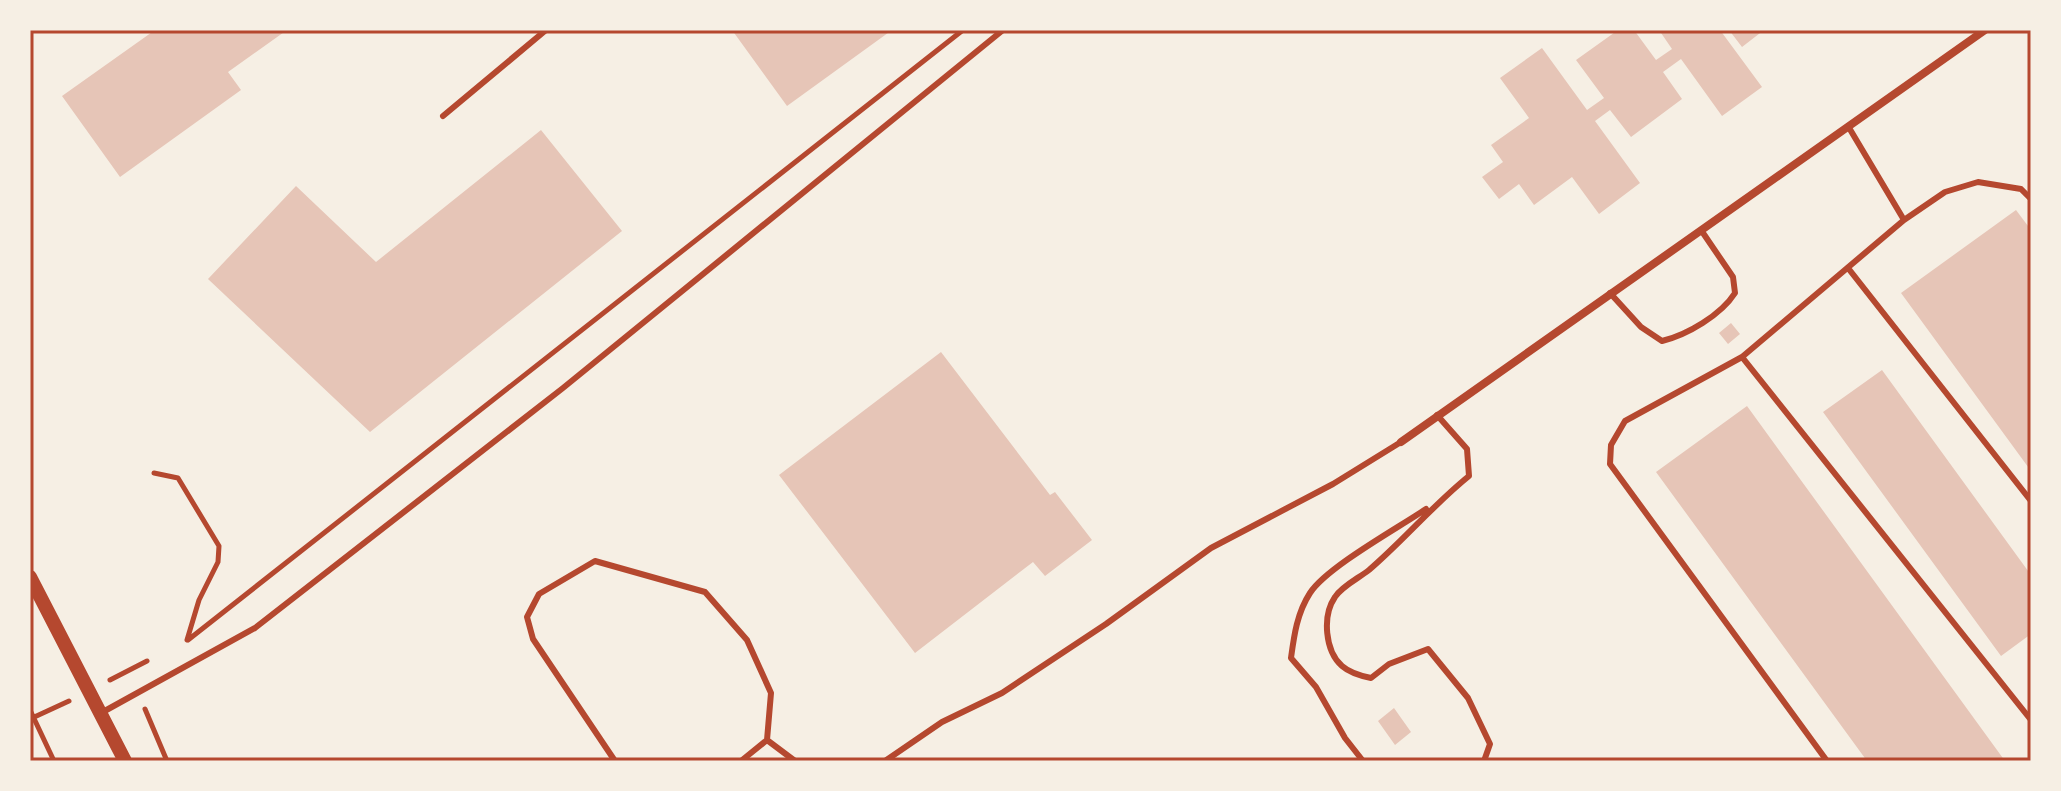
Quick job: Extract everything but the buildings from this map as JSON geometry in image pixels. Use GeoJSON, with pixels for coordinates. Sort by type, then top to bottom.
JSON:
{"type":"FeatureCollection","features":[{"type":"Feature","properties":{"kind":"street"},"geometry":{"type":"LineString","coordinates":[[1401,442],[1985,30]]}},
{"type":"Feature","properties":{"kind":"street"},"geometry":{"type":"LineString","coordinates":[[30,577],[125,761]]}},
{"type":"Feature","properties":{"kind":"lane"},"geometry":{"type":"LineString","coordinates":[[443,116],[546,30]]}},
{"type":"Feature","properties":{"kind":"lane"},"geometry":{"type":"LineString","coordinates":[[101,713],[255,628],[563,388],[1003,30]]}},
{"type":"Feature","properties":{"kind":"lane"},"geometry":{"type":"LineString","coordinates":[[1848,126],[1904,220]]}},
{"type":"Feature","properties":{"kind":"lane"},"geometry":{"type":"LineString","coordinates":[[1827,761],[1610,464],[1611,445],[1625,421],[1742,357],[1904,220],[1945,192],[1978,182],[2021,189],[2031,199]]}},
{"type":"Feature","properties":{"kind":"lane"},"geometry":{"type":"LineString","coordinates":[[1610,293],[1641,327],[1662,341],[1676,338],[1714,314],[1735,293],[1733,277],[1701,230]]}},
{"type":"Feature","properties":{"kind":"lane"},"geometry":{"type":"LineString","coordinates":[[1848,268],[2031,501]]}},
{"type":"Feature","properties":{"kind":"lane"},"geometry":{"type":"LineString","coordinates":[[1742,357],[2031,720]]}},
{"type":"Feature","properties":{"kind":"lane"},"geometry":{"type":"LineString","coordinates":[[1437,415],[1467,449],[1469,476],[1371,568],[1335,597],[1326,621],[1328,641],[1340,665],[1371,678],[1389,664],[1428,649],[1468,698],[1490,744],[1484,761]]}},
{"type":"Feature","properties":{"kind":"lane"},"geometry":{"type":"LineString","coordinates":[[885,761],[942,722],[1002,693],[1106,624],[1211,548],[1333,484],[1401,442]]}},
{"type":"Feature","properties":{"kind":"lane"},"geometry":{"type":"LineString","coordinates":[[1363,761],[1345,738],[1316,687],[1291,658],[1296,624],[1311,592],[1333,572],[1439,501]]}},
{"type":"Feature","properties":{"kind":"lane"},"geometry":{"type":"LineString","coordinates":[[615,761],[533,639],[527,617],[539,594],[595,561],[705,592],[747,640],[771,693],[767,740],[741,761]]}},
{"type":"Feature","properties":{"kind":"lane"},"geometry":{"type":"LineString","coordinates":[[767,740],[795,761]]}},
{"type":"Feature","properties":{"kind":"path"},"geometry":{"type":"LineString","coordinates":[[154,473],[178,478],[219,546],[218,562],[199,600],[186,641],[963,30]]}},
{"type":"Feature","properties":{"kind":"path"},"geometry":{"type":"LineString","coordinates":[[32,719],[159,655]]}},
{"type":"Feature","properties":{"kind":"path"},"geometry":{"type":"LineString","coordinates":[[138,693],[167,761]]}},
{"type":"Feature","properties":{"kind":"path"},"geometry":{"type":"LineString","coordinates":[[30,710],[54,761]]}}]}
